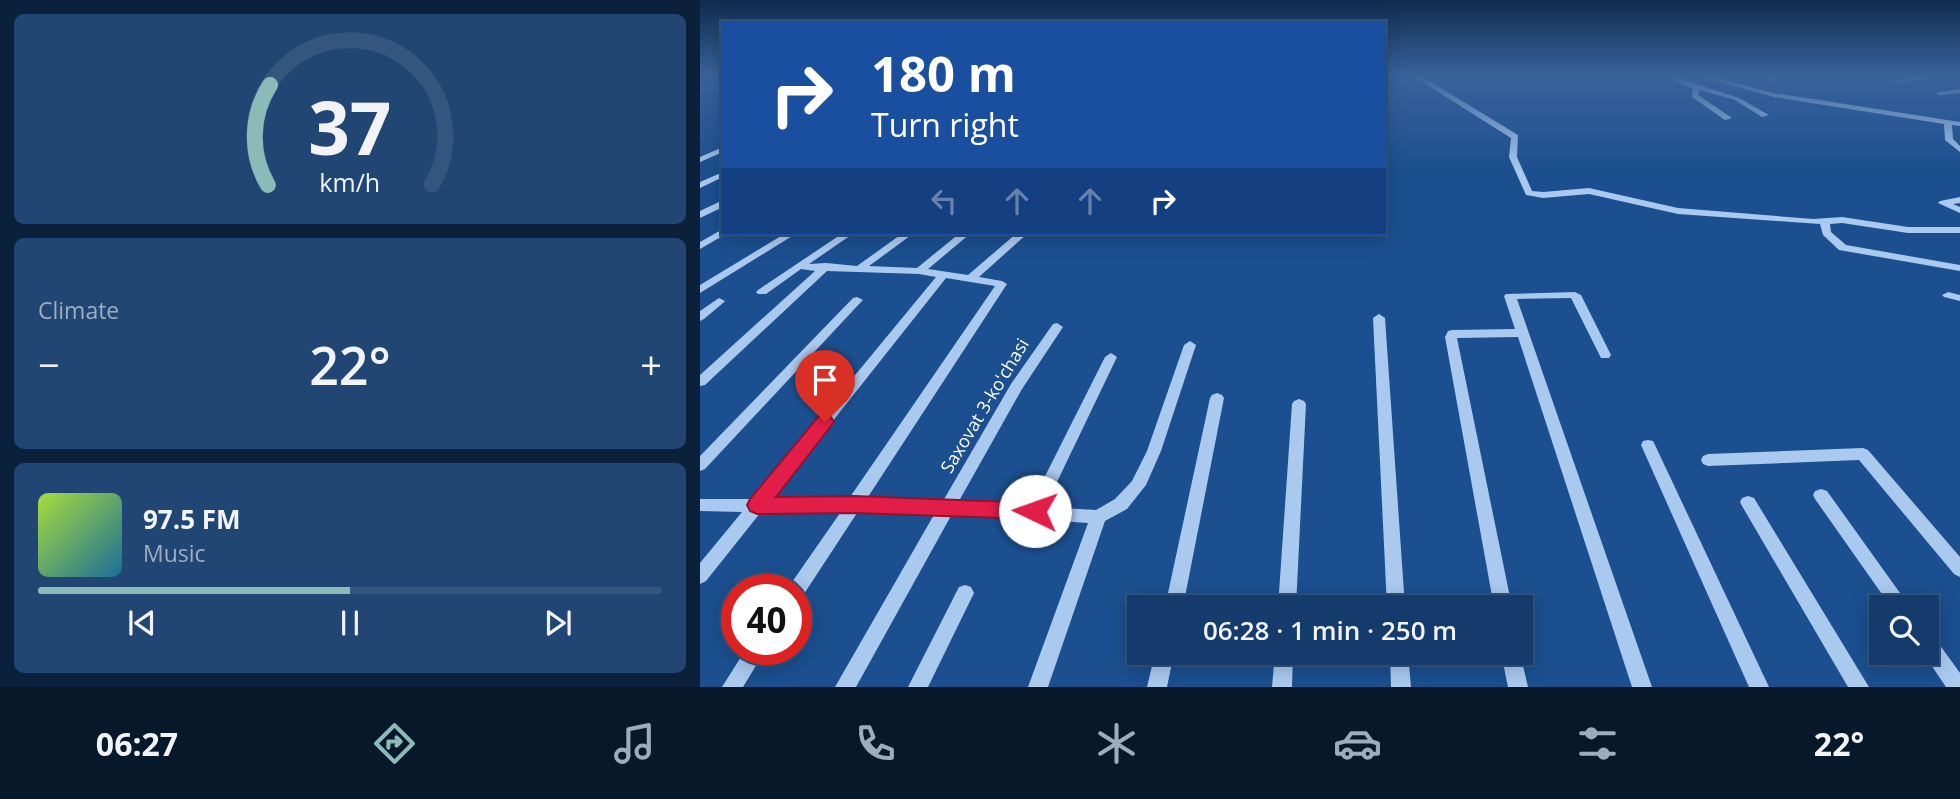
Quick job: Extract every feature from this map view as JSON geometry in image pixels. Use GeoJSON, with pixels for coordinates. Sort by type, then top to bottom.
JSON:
{"type":"FeatureCollection","features":[{"type":"Feature","properties":{"kind":"street"},"geometry":{"type":"LineString","coordinates":[[1468,108],[1515,137],[1513,158],[1529,193],[1543,195],[1588,191],[1678,211],[1825,222],[1842,220],[1908,230],[1960,230]]}},
{"type":"Feature","properties":{"kind":"street"},"geometry":{"type":"LineString","coordinates":[[1713,108],[1728,118]]}},
{"type":"Feature","properties":{"kind":"street"},"geometry":{"type":"LineString","coordinates":[[1753,108],[1765,115]]}},
{"type":"Feature","properties":{"kind":"street"},"geometry":{"type":"LineString","coordinates":[[1854,108],[1894,115]]}},
{"type":"Feature","properties":{"kind":"street"},"geometry":{"type":"LineString","coordinates":[[1855,108],[1960,124]]}},
{"type":"Feature","properties":{"kind":"street"},"geometry":{"type":"LineString","coordinates":[[1948,122],[1949,140],[1960,150]]}},
{"type":"Feature","properties":{"kind":"street"},"geometry":{"type":"LineString","coordinates":[[700,160],[721,150]]}},
{"type":"Feature","properties":{"kind":"street"},"geometry":{"type":"LineString","coordinates":[[700,185],[721,175]]}},
{"type":"Feature","properties":{"kind":"street"},"geometry":{"type":"LineString","coordinates":[[1960,200],[1943,203],[1960,210]]}},
{"type":"Feature","properties":{"kind":"street"},"geometry":{"type":"LineString","coordinates":[[700,215],[721,203]]}},
{"type":"Feature","properties":{"kind":"street"},"geometry":{"type":"LineString","coordinates":[[1825,222],[1826,233],[1843,247],[1960,268]]}},
{"type":"Feature","properties":{"kind":"street"},"geometry":{"type":"LineString","coordinates":[[700,246],[721,233]]}},
{"type":"Feature","properties":{"kind":"street"},"geometry":{"type":"LineString","coordinates":[[700,290],[789,235]]}},
{"type":"Feature","properties":{"kind":"street"},"geometry":{"type":"LineString","coordinates":[[762,292],[846,235]]}},
{"type":"Feature","properties":{"kind":"street"},"geometry":{"type":"LineString","coordinates":[[860,267],[906,235]]}},
{"type":"Feature","properties":{"kind":"street"},"geometry":{"type":"LineString","coordinates":[[919,271],[964,235]]}},
{"type":"Feature","properties":{"kind":"street"},"geometry":{"type":"LineString","coordinates":[[970,279],[1021,235]]}},
{"type":"Feature","properties":{"kind":"street"},"geometry":{"type":"LineString","coordinates":[[802,264],[805,267],[919,271],[1002,284],[807,574]]}},
{"type":"Feature","properties":{"kind":"street"},"geometry":{"type":"LineString","coordinates":[[700,382],[826,266]]}},
{"type":"Feature","properties":{"kind":"street"},"geometry":{"type":"LineString","coordinates":[[700,576],[943,275]]}},
{"type":"Feature","properties":{"kind":"street"},"geometry":{"type":"LineString","coordinates":[[1605,355],[1575,295],[1510,296],[1643,687]]}},
{"type":"Feature","properties":{"kind":"street"},"geometry":{"type":"LineString","coordinates":[[700,465],[857,300]]}},
{"type":"Feature","properties":{"kind":"street"},"geometry":{"type":"LineString","coordinates":[[700,317],[719,301]]}},
{"type":"Feature","properties":{"kind":"street"},"geometry":{"type":"LineString","coordinates":[[1379,318],[1395,595]]}},
{"type":"Feature","properties":{"kind":"street","name":"Saxovat 3-koʻchasi"},"geometry":{"type":"LineString","coordinates":[[845,687],[1016,387],[1057,327]]}},
{"type":"Feature","properties":{"kind":"street"},"geometry":{"type":"LineString","coordinates":[[1501,595],[1451,337],[1452,334],[1462,333],[1521,333]]}},
{"type":"Feature","properties":{"kind":"street"},"geometry":{"type":"LineString","coordinates":[[700,505],[947,507],[1098,517],[1121,504],[1138,485],[1154,451],[1190,345]]}},
{"type":"Feature","properties":{"kind":"street"},"geometry":{"type":"LineString","coordinates":[[1035,511],[1111,357]]}},
{"type":"Feature","properties":{"kind":"street"},"geometry":{"type":"LineString","coordinates":[[1176,595],[1217,398]]}},
{"type":"Feature","properties":{"kind":"street"},"geometry":{"type":"LineString","coordinates":[[1288,595],[1299,404]]}},
{"type":"Feature","properties":{"kind":"street"},"geometry":{"type":"LineString","coordinates":[[1648,445],[1759,687]]}},
{"type":"Feature","properties":{"kind":"street"},"geometry":{"type":"LineString","coordinates":[[1708,460],[1863,454],[1960,569]]}},
{"type":"Feature","properties":{"kind":"street"},"geometry":{"type":"LineString","coordinates":[[1821,495],[1892,595]]}},
{"type":"Feature","properties":{"kind":"street"},"geometry":{"type":"LineString","coordinates":[[1748,502],[1859,687]]}},
{"type":"Feature","properties":{"kind":"street"},"geometry":{"type":"LineString","coordinates":[[1038,687],[1098,517]]}},
{"type":"Feature","properties":{"kind":"street"},"geometry":{"type":"LineString","coordinates":[[918,687],[965,593]]}},
{"type":"Feature","properties":{"kind":"street"},"geometry":{"type":"LineString","coordinates":[[1939,660],[1958,687]]}},
{"type":"Feature","properties":{"kind":"street"},"geometry":{"type":"LineString","coordinates":[[732,687],[746,665]]}},
{"type":"Feature","properties":{"kind":"street"},"geometry":{"type":"LineString","coordinates":[[1157,687],[1162,665]]}},
{"type":"Feature","properties":{"kind":"street"},"geometry":{"type":"LineString","coordinates":[[1282,687],[1283,665]]}},
{"type":"Feature","properties":{"kind":"street"},"geometry":{"type":"LineString","coordinates":[[1400,665],[1401,687]]}},
{"type":"Feature","properties":{"kind":"street"},"geometry":{"type":"LineString","coordinates":[[1513,665],[1518,687]]}},
{"type":"Feature","properties":{"kind":"route"},"geometry":{"type":"LineString","coordinates":[[825,422],[757,505],[947,507],[1035,511]]}}]}
